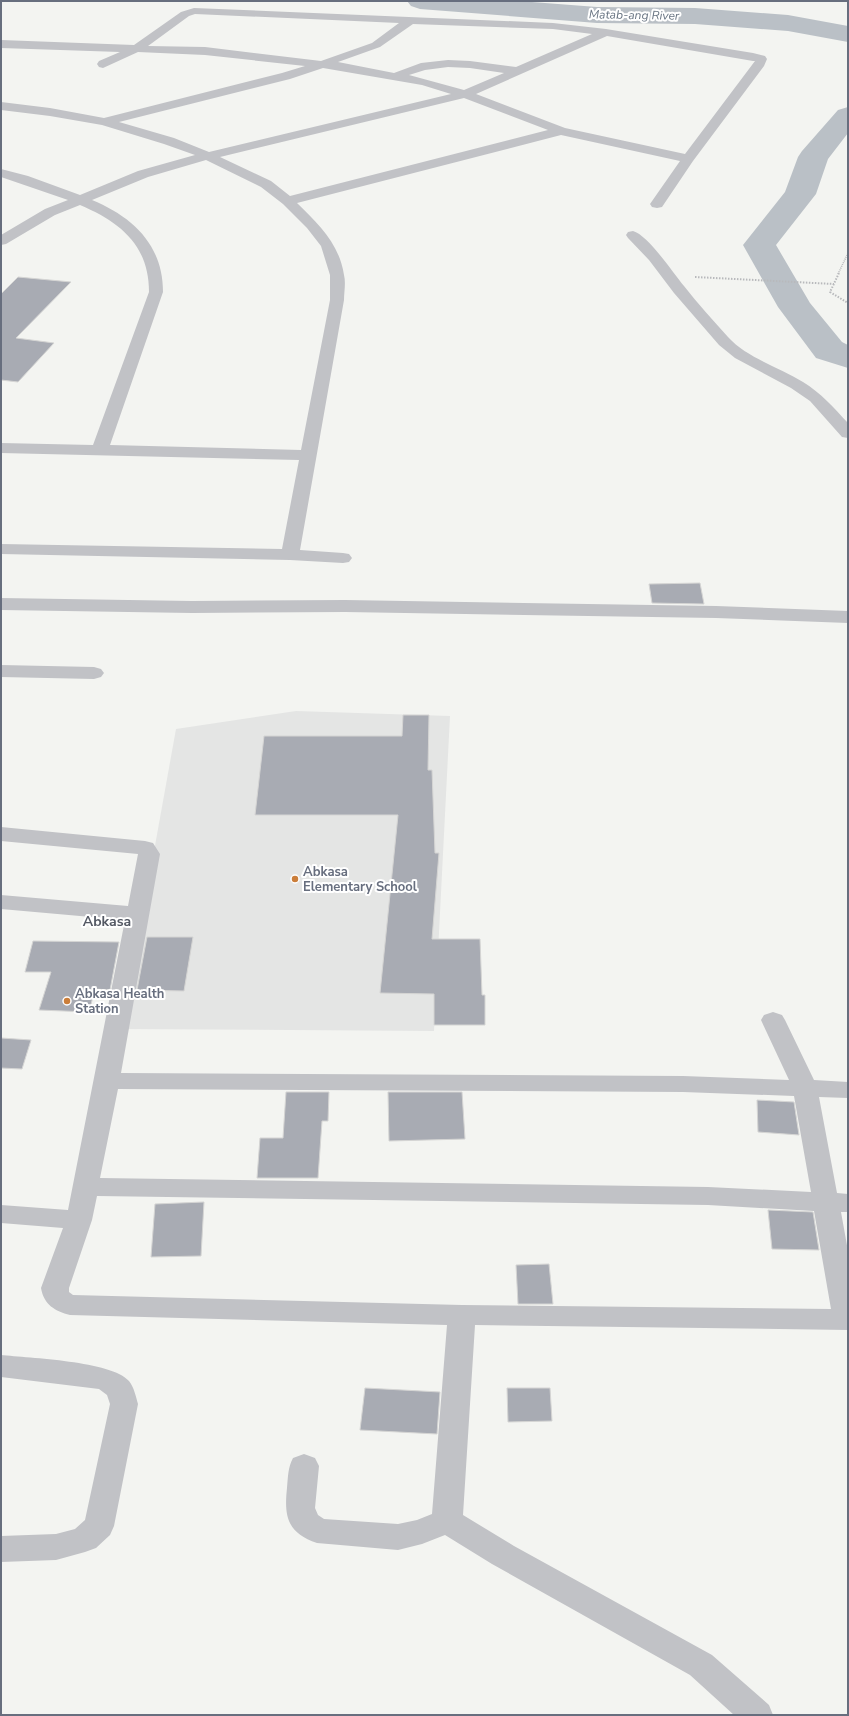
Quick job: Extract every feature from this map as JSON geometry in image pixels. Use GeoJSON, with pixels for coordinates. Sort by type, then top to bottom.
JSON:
{"type":"FeatureCollection","features":[{"type":"Feature","properties":{"kind":"street"},"geometry":{"type":"LineString","coordinates":[[103,64],[138,48],[185,14],[194,11],[552,26],[606,32],[761,59],[760,63],[688,159],[658,204]]}},
{"type":"Feature","properties":{"kind":"street"},"geometry":{"type":"LineString","coordinates":[[104,122],[286,76],[323,64],[376,45],[409,21]]}},
{"type":"Feature","properties":{"kind":"street"},"geometry":{"type":"LineString","coordinates":[[1,241],[50,212],[143,174],[208,156],[465,94],[606,32]]}},
{"type":"Feature","properties":{"kind":"street"},"geometry":{"type":"LineString","coordinates":[[1,44],[205,51],[323,64],[424,82],[465,94],[561,131],[688,159]]}},
{"type":"Feature","properties":{"kind":"street"},"geometry":{"type":"LineString","coordinates":[[394,77],[424,66],[446,63],[470,64],[516,71]]}},
{"type":"Feature","properties":{"kind":"street"},"geometry":{"type":"LineString","coordinates":[[1,106],[50,112],[104,122],[181,145],[208,156],[266,184],[288,201],[312,225],[328,245],[337,275],[337,300],[290,555]]}},
{"type":"Feature","properties":{"kind":"street"},"geometry":{"type":"LineString","coordinates":[[288,201],[561,131]]}},
{"type":"Feature","properties":{"kind":"street"},"geometry":{"type":"LineString","coordinates":[[1,173],[80,199],[102,209],[126,226],[138,238],[149,256],[155,271],[156,292],[100,450]]}},
{"type":"Feature","properties":{"kind":"street"},"geometry":{"type":"LineString","coordinates":[[633,235],[654,257],[724,342],[741,355],[797,385],[816,398],[848,433]]}},
{"type":"Feature","properties":{"kind":"street"},"geometry":{"type":"LineString","coordinates":[[1,448],[308,455]]}},
{"type":"Feature","properties":{"kind":"street"},"geometry":{"type":"LineString","coordinates":[[1,549],[290,555],[343,558]]}},
{"type":"Feature","properties":{"kind":"street"},"geometry":{"type":"LineString","coordinates":[[1,604],[192,607],[345,606],[716,612],[848,617]]}},
{"type":"Feature","properties":{"kind":"street"},"geometry":{"type":"LineString","coordinates":[[1,671],[94,673]]}},
{"type":"Feature","properties":{"kind":"street"},"geometry":{"type":"LineString","coordinates":[[1,834],[145,848],[149,854],[108,1081],[79,1220],[55,1288],[56,1297],[61,1302],[70,1305],[462,1315],[847,1320],[836,1203],[805,1088],[773,1020]]}},
{"type":"Feature","properties":{"kind":"street"},"geometry":{"type":"LineString","coordinates":[[1,902],[137,914]]}},
{"type":"Feature","properties":{"kind":"street"},"geometry":{"type":"LineString","coordinates":[[108,1081],[675,1084],[848,1090]]}},
{"type":"Feature","properties":{"kind":"street"},"geometry":{"type":"LineString","coordinates":[[86,1187],[708,1196],[836,1203]]}},
{"type":"Feature","properties":{"kind":"street"},"geometry":{"type":"LineString","coordinates":[[1,1214],[79,1220]]}},
{"type":"Feature","properties":{"kind":"street"},"geometry":{"type":"LineString","coordinates":[[447,1521],[462,1315]]}},
{"type":"Feature","properties":{"kind":"street"},"geometry":{"type":"LineString","coordinates":[[1,1366],[89,1376],[107,1380],[119,1390],[124,1404],[99,1526],[84,1539],[56,1547],[1,1549]]}},
{"type":"Feature","properties":{"kind":"street"},"geometry":{"type":"LineString","coordinates":[[304,1466],[300,1508],[305,1522],[317,1531],[398,1537],[422,1532],[447,1521]]}},
{"type":"Feature","properties":{"kind":"street"},"geometry":{"type":"LineString","coordinates":[[447,1521],[503,1555],[701,1665],[757,1715]]}},
{"type":"Feature","properties":{"kind":"path"},"geometry":{"type":"LineString","coordinates":[[848,253],[830,292],[848,303]]}},
{"type":"Feature","properties":{"kind":"path"},"geometry":{"type":"LineString","coordinates":[[667,274],[755,281],[834,284]]}},
{"type":"Feature","properties":{"kind":"shaded area","name":"Abkasa Elementary School"},"geometry":{"type":"Polygon","coordinates":[[[296,711],[450,716],[434,1031],[122,1029],[176,729],[296,711]]]}},
{"type":"Feature","properties":{"kind":"building"},"geometry":{"type":"Polygon","coordinates":[[[18,277],[71,282],[16,338],[54,343],[18,382],[1,380],[1,294],[18,277]]]}},
{"type":"Feature","properties":{"kind":"building"},"geometry":{"type":"Polygon","coordinates":[[[700,583],[704,604],[652,603],[649,584],[700,583]]]}},
{"type":"Feature","properties":{"kind":"building"},"geometry":{"type":"Polygon","coordinates":[[[403,715],[429,715],[428,770],[432,770],[435,853],[439,853],[432,939],[480,939],[482,995],[485,995],[485,1025],[434,1025],[434,994],[380,993],[398,815],[255,815],[264,736],[402,736],[403,715]]]}},
{"type":"Feature","properties":{"kind":"building"},"geometry":{"type":"Polygon","coordinates":[[[147,937],[193,937],[184,991],[137,990],[147,937]]]}},
{"type":"Feature","properties":{"kind":"building"},"geometry":{"type":"Polygon","coordinates":[[[33,941],[119,942],[110,990],[95,989],[89,1012],[39,1010],[51,972],[25,972],[33,941]]]}},
{"type":"Feature","properties":{"kind":"building"},"geometry":{"type":"Polygon","coordinates":[[[1,1038],[31,1040],[22,1069],[1,1068],[1,1038]]]}},
{"type":"Feature","properties":{"kind":"building"},"geometry":{"type":"Polygon","coordinates":[[[286,1092],[329,1092],[328,1121],[322,1121],[318,1178],[257,1178],[260,1138],[283,1138],[286,1092]]]}},
{"type":"Feature","properties":{"kind":"building"},"geometry":{"type":"Polygon","coordinates":[[[388,1092],[462,1092],[465,1139],[389,1141],[388,1092]]]}},
{"type":"Feature","properties":{"kind":"building"},"geometry":{"type":"Polygon","coordinates":[[[757,1100],[794,1102],[799,1135],[758,1132],[757,1100]]]}},
{"type":"Feature","properties":{"kind":"building"},"geometry":{"type":"Polygon","coordinates":[[[204,1202],[201,1256],[151,1257],[155,1204],[204,1202]]]}},
{"type":"Feature","properties":{"kind":"building"},"geometry":{"type":"Polygon","coordinates":[[[768,1210],[813,1212],[819,1250],[772,1249],[768,1210]]]}},
{"type":"Feature","properties":{"kind":"building"},"geometry":{"type":"Polygon","coordinates":[[[549,1264],[553,1304],[518,1304],[516,1265],[549,1264]]]}},
{"type":"Feature","properties":{"kind":"building"},"geometry":{"type":"Polygon","coordinates":[[[365,1388],[440,1392],[437,1434],[360,1430],[365,1388]]]}},
{"type":"Feature","properties":{"kind":"building"},"geometry":{"type":"Polygon","coordinates":[[[507,1388],[550,1388],[552,1421],[508,1422],[507,1388]]]}},
{"type":"Feature","properties":{"kind":"waterway","name":"Matab-ang River"},"geometry":{"type":"LineString","coordinates":[[420,1],[597,15],[695,16],[788,23],[848,34]]}},
{"type":"Feature","properties":{"kind":"waterway","name":"Matab-ang River"},"geometry":{"type":"LineString","coordinates":[[848,116],[813,157],[800,194],[759,245],[795,307],[829,350],[848,357]]}},
{"type":"Feature","properties":{"kind":"place","name":"Abkasa Elementary School"},"geometry":{"type":"Point","coordinates":[295,879]}},
{"type":"Feature","properties":{"kind":"place","name":"Abkasa Health Station"},"geometry":{"type":"Point","coordinates":[67,1001]}},
{"type":"Feature","properties":{"kind":"district","name":"Abkasa"},"geometry":{"type":"Point","coordinates":[107,921]}}]}
